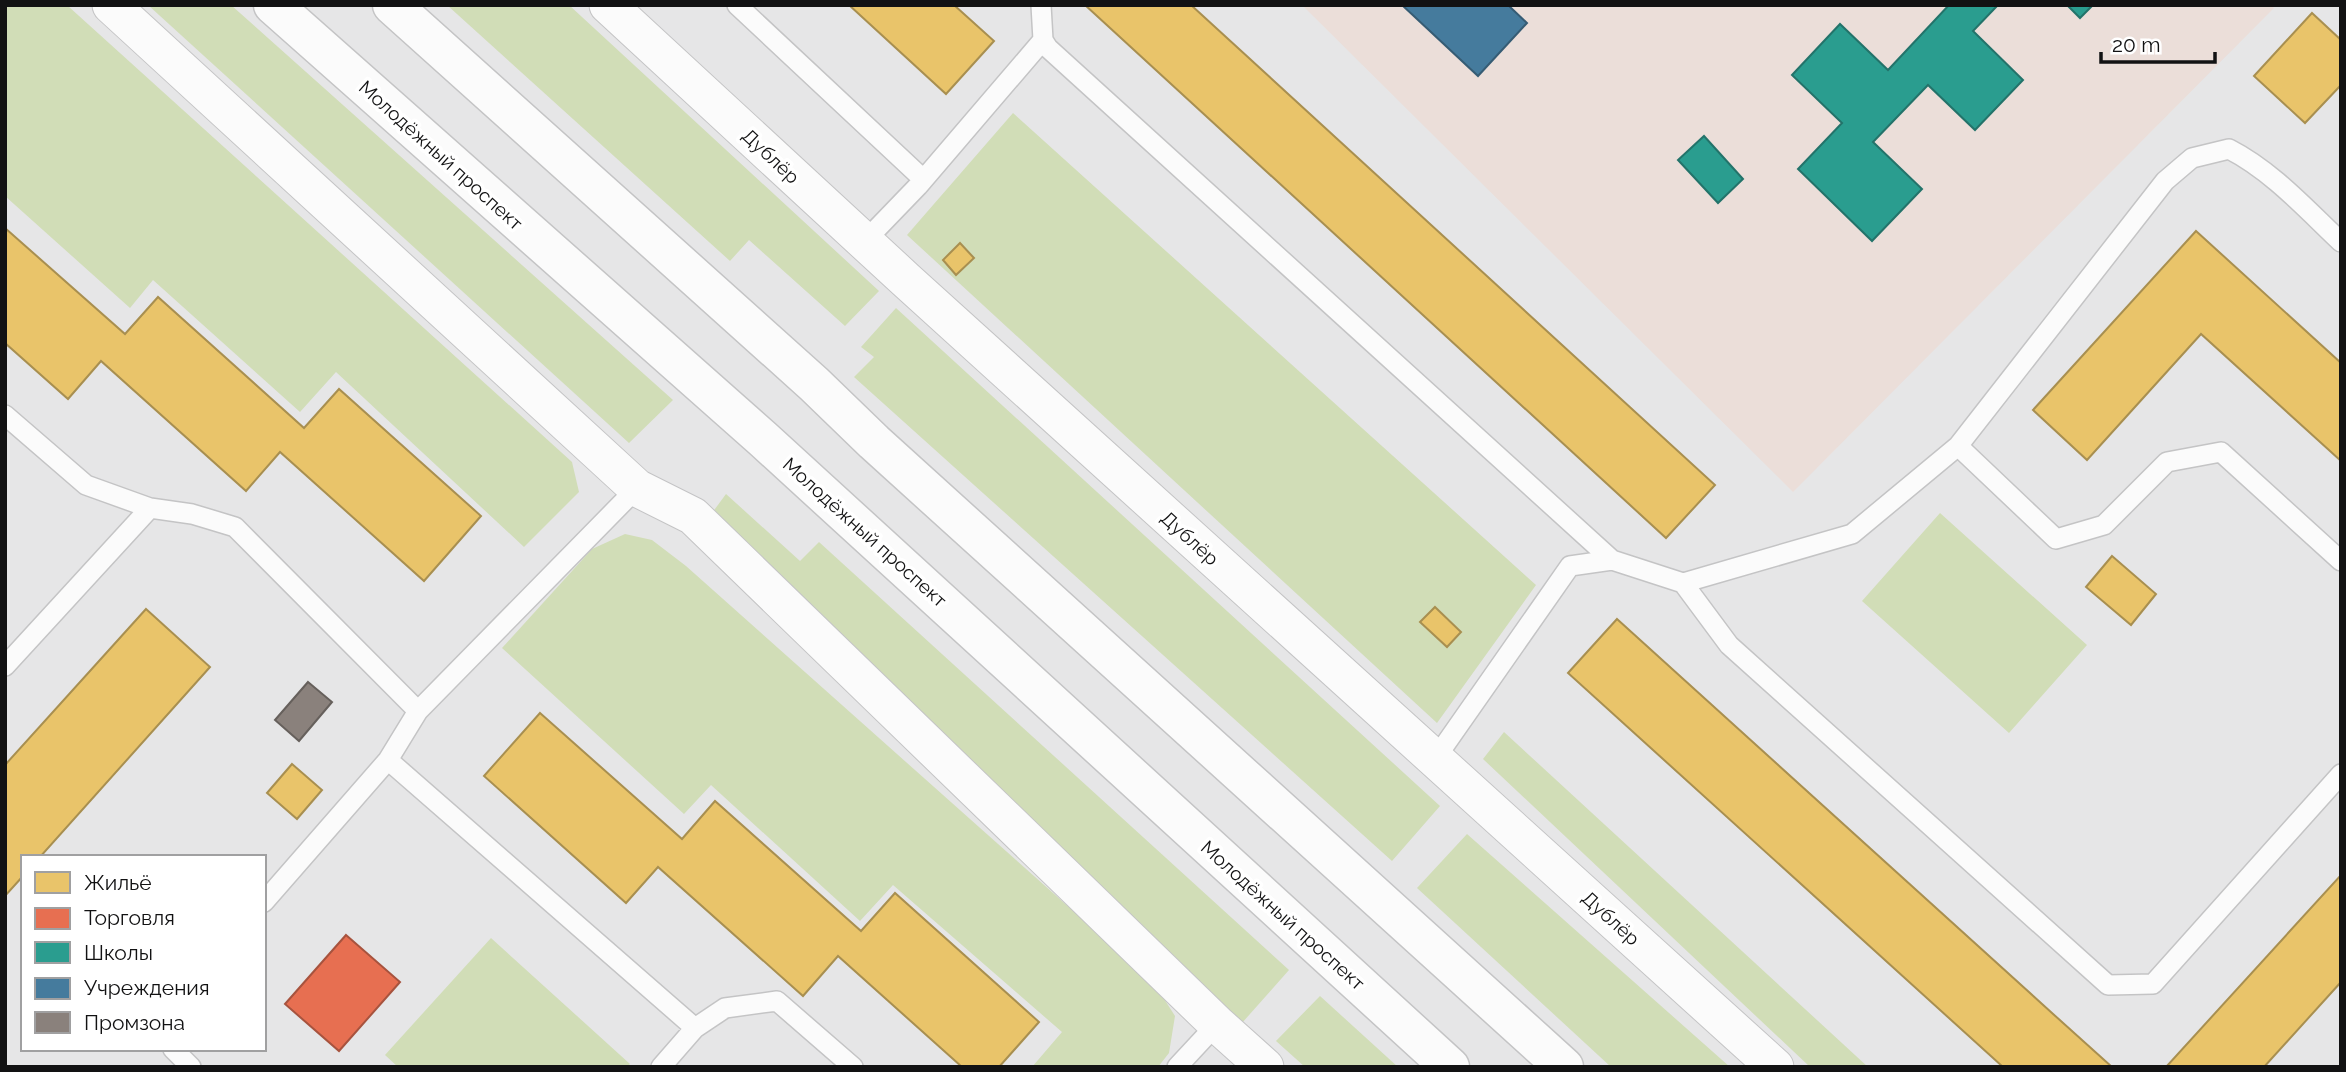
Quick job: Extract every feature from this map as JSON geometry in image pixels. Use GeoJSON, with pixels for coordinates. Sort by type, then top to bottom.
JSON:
{"type":"FeatureCollection","features":[{"type":"Feature","properties":{"kind":"main road","name":"Молодёжный проспект"},"geometry":{"type":"LineString","coordinates":[[273,5],[763,439],[1450,1067]]}},
{"type":"Feature","properties":{"kind":"main road"},"geometry":{"type":"LineString","coordinates":[[392,5],[814,384],[874,442],[1563,1067]]}},
{"type":"Feature","properties":{"kind":"street"},"geometry":{"type":"LineString","coordinates":[[111,5],[637,488],[693,516],[1217,1024],[1265,1067]]}},
{"type":"Feature","properties":{"kind":"street","name":"Дублёр"},"geometry":{"type":"LineString","coordinates":[[607,5],[864,242],[1775,1067]]}},
{"type":"Feature","properties":{"kind":"lane"},"geometry":{"type":"LineString","coordinates":[[737,5],[923,179]]}},
{"type":"Feature","properties":{"kind":"lane"},"geometry":{"type":"LineString","coordinates":[[1041,5],[1043,40],[1048,48],[1612,560],[1683,583],[1852,534],[1958,446],[2165,181],[2192,158],[2229,149],[2250,160],[2341,242]]}},
{"type":"Feature","properties":{"kind":"lane"},"geometry":{"type":"LineString","coordinates":[[864,242],[923,179],[1043,40]]}},
{"type":"Feature","properties":{"kind":"lane"},"geometry":{"type":"LineString","coordinates":[[5,415],[86,485],[150,508],[191,514],[235,527],[418,710]]}},
{"type":"Feature","properties":{"kind":"lane"},"geometry":{"type":"LineString","coordinates":[[1958,446],[2056,539],[2104,525],[2167,462],[2221,452],[2341,561]]}},
{"type":"Feature","properties":{"kind":"lane"},"geometry":{"type":"LineString","coordinates":[[266,900],[388,760],[418,710],[637,488]]}},
{"type":"Feature","properties":{"kind":"lane"},"geometry":{"type":"LineString","coordinates":[[5,666],[150,508]]}},
{"type":"Feature","properties":{"kind":"lane"},"geometry":{"type":"LineString","coordinates":[[1435,759],[1570,566],[1612,560]]}},
{"type":"Feature","properties":{"kind":"lane"},"geometry":{"type":"LineString","coordinates":[[1683,583],[1730,646],[2108,985],[2152,984],[2341,774]]}},
{"type":"Feature","properties":{"kind":"lane"},"geometry":{"type":"LineString","coordinates":[[388,760],[695,1028]]}},
{"type":"Feature","properties":{"kind":"lane"},"geometry":{"type":"LineString","coordinates":[[661,1067],[695,1028],[725,1008],[777,1001],[853,1067]]}},
{"type":"Feature","properties":{"kind":"lane"},"geometry":{"type":"LineString","coordinates":[[1177,1067],[1217,1024]]}},
{"type":"Feature","properties":{"kind":"lane"},"geometry":{"type":"LineString","coordinates":[[175,1051],[191,1067]]}},
{"type":"Feature","properties":{"kind":"shaded area"},"geometry":{"type":"Polygon","coordinates":[[[1302,5],[2271,5],[2274,8],[1793,492],[1302,5]]]}},
{"type":"Feature","properties":{"kind":"green space"},"geometry":{"type":"Polygon","coordinates":[[[5,5],[68,6],[572,462],[579,492],[524,547],[336,372],[300,412],[153,280],[130,308],[5,196],[5,5]]]}},
{"type":"Feature","properties":{"kind":"green space"},"geometry":{"type":"Polygon","coordinates":[[[148,5],[231,5],[673,400],[629,443],[148,5]]]}},
{"type":"Feature","properties":{"kind":"green space"},"geometry":{"type":"Polygon","coordinates":[[[447,5],[569,5],[879,291],[845,326],[749,240],[730,261],[447,5]]]}},
{"type":"Feature","properties":{"kind":"green space"},"geometry":{"type":"Polygon","coordinates":[[[1013,113],[1536,585],[1437,723],[907,235],[1013,113]]]}},
{"type":"Feature","properties":{"kind":"green space"},"geometry":{"type":"Polygon","coordinates":[[[896,308],[1440,806],[1392,861],[854,377],[874,357],[861,347],[896,308]]]}},
{"type":"Feature","properties":{"kind":"green space"},"geometry":{"type":"Polygon","coordinates":[[[726,494],[800,561],[819,542],[1289,970],[1242,1023],[712,513],[726,494]]]}},
{"type":"Feature","properties":{"kind":"green space"},"geometry":{"type":"Polygon","coordinates":[[[1940,513],[2087,645],[2009,733],[1862,601],[1940,513]]]}},
{"type":"Feature","properties":{"kind":"green space"},"geometry":{"type":"Polygon","coordinates":[[[625,534],[652,540],[686,566],[1154,983],[1175,1016],[1169,1053],[1158,1067],[1032,1067],[1062,1032],[893,885],[860,921],[711,785],[684,814],[502,648],[592,549],[625,534]]]}},
{"type":"Feature","properties":{"kind":"green space"},"geometry":{"type":"Polygon","coordinates":[[[1504,732],[1868,1067],[1810,1067],[1483,759],[1504,732]]]}},
{"type":"Feature","properties":{"kind":"green space"},"geometry":{"type":"Polygon","coordinates":[[[1467,834],[1730,1067],[1611,1067],[1417,888],[1467,834]]]}},
{"type":"Feature","properties":{"kind":"green space"},"geometry":{"type":"Polygon","coordinates":[[[491,938],[630,1064],[627,1067],[398,1067],[385,1055],[491,938]]]}},
{"type":"Feature","properties":{"kind":"green space"},"geometry":{"type":"Polygon","coordinates":[[[1320,996],[1398,1067],[1305,1067],[1276,1041],[1320,996]]]}},
{"type":"Feature","properties":{"kind":"building: Жильё"},"geometry":{"type":"Polygon","coordinates":[[[849,5],[954,5],[994,41],[946,94],[849,5]]]}},
{"type":"Feature","properties":{"kind":"building: Жильё"},"geometry":{"type":"Polygon","coordinates":[[[1085,5],[1191,5],[1715,485],[1666,538],[1085,5]]]}},
{"type":"Feature","properties":{"kind":"building: Жильё"},"geometry":{"type":"Polygon","coordinates":[[[2312,13],[2341,40],[2341,85],[2305,123],[2254,76],[2312,13]]]}},
{"type":"Feature","properties":{"kind":"building: Жильё"},"geometry":{"type":"Polygon","coordinates":[[[5,228],[125,334],[158,297],[304,428],[339,389],[481,516],[424,581],[280,452],[246,491],[101,361],[68,399],[5,343],[5,228]]]}},
{"type":"Feature","properties":{"kind":"building: Жильё"},"geometry":{"type":"Polygon","coordinates":[[[2196,231],[2341,363],[2341,461],[2201,334],[2087,460],[2033,410],[2196,231]]]}},
{"type":"Feature","properties":{"kind":"building: Жильё"},"geometry":{"type":"Polygon","coordinates":[[[960,243],[974,258],[956,275],[943,260],[960,243]]]}},
{"type":"Feature","properties":{"kind":"building: Жильё"},"geometry":{"type":"Polygon","coordinates":[[[2112,556],[2156,594],[2131,625],[2086,587],[2112,556]]]}},
{"type":"Feature","properties":{"kind":"building: Жильё"},"geometry":{"type":"Polygon","coordinates":[[[1435,607],[1461,632],[1447,647],[1420,622],[1435,607]]]}},
{"type":"Feature","properties":{"kind":"building: Жильё"},"geometry":{"type":"Polygon","coordinates":[[[146,609],[210,667],[42,855],[21,855],[21,878],[5,896],[5,765],[146,609]]]}},
{"type":"Feature","properties":{"kind":"building: Жильё"},"geometry":{"type":"Polygon","coordinates":[[[1617,619],[2112,1067],[2003,1067],[1568,673],[1617,619]]]}},
{"type":"Feature","properties":{"kind":"building: Жильё"},"geometry":{"type":"Polygon","coordinates":[[[540,713],[682,839],[715,801],[861,931],[895,893],[1039,1022],[999,1067],[962,1067],[838,956],[803,996],[658,867],[626,903],[484,776],[540,713]]]}},
{"type":"Feature","properties":{"kind":"building: Жильё"},"geometry":{"type":"Polygon","coordinates":[[[292,764],[322,790],[297,819],[267,793],[292,764]]]}},
{"type":"Feature","properties":{"kind":"building: Жильё"},"geometry":{"type":"Polygon","coordinates":[[[2341,875],[2341,982],[2264,1067],[2166,1067],[2341,875]]]}},
{"type":"Feature","properties":{"kind":"building: Торговля"},"geometry":{"type":"Polygon","coordinates":[[[346,935],[400,982],[339,1051],[285,1004],[346,935]]]}},
{"type":"Feature","properties":{"kind":"building: Школы"},"geometry":{"type":"Polygon","coordinates":[[[1949,5],[1998,5],[1973,31],[2023,80],[1975,130],[1928,85],[1873,142],[1922,189],[1872,241],[1798,169],[1842,123],[1792,75],[1840,24],[1888,70],[1949,5]]]}},
{"type":"Feature","properties":{"kind":"building: Школы"},"geometry":{"type":"Polygon","coordinates":[[[2067,5],[2093,5],[2080,18],[2067,5]]]}},
{"type":"Feature","properties":{"kind":"building: Школы"},"geometry":{"type":"Polygon","coordinates":[[[1704,136],[1743,179],[1718,203],[1678,160],[1704,136]]]}},
{"type":"Feature","properties":{"kind":"building: Учреждения"},"geometry":{"type":"Polygon","coordinates":[[[1402,5],[1508,5],[1527,23],[1478,76],[1402,5]]]}},
{"type":"Feature","properties":{"kind":"building: Промзона"},"geometry":{"type":"Polygon","coordinates":[[[308,682],[332,702],[299,741],[275,720],[308,682]]]}}]}
